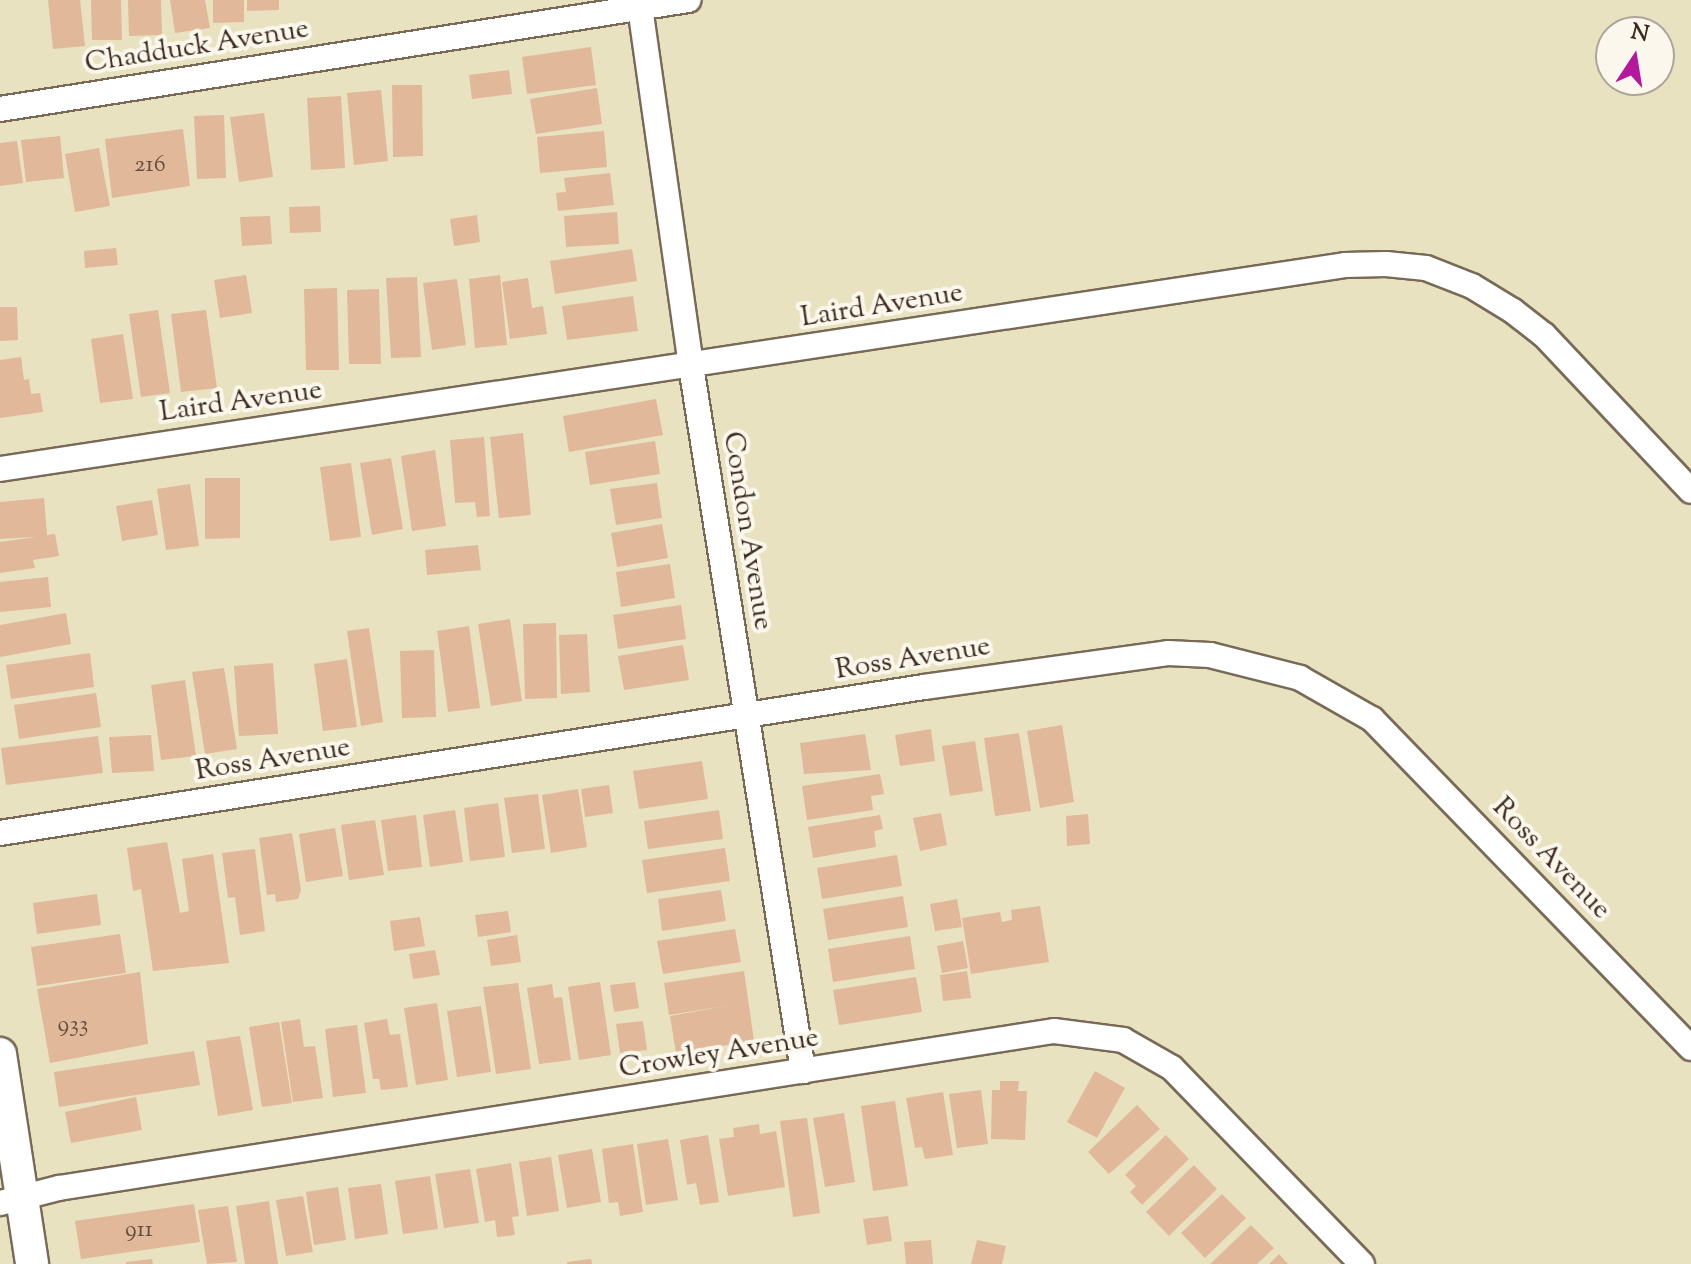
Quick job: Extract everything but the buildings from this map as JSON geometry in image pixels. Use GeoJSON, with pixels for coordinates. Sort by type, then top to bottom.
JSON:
{"type":"FeatureCollection","features":[{"type":"Feature","properties":{"kind":"street","name":"Chadduck Avenue"},"geometry":{"type":"LineString","coordinates":[[0,109],[640,4],[688,0]]}},
{"type":"Feature","properties":{"kind":"street","name":"Condon Avenue"},"geometry":{"type":"LineString","coordinates":[[640,4],[691,366],[803,1071]]}},
{"type":"Feature","properties":{"kind":"street","name":"Laird Avenue"},"geometry":{"type":"LineString","coordinates":[[0,469],[1345,265],[1426,268],[1472,286],[1544,335],[1691,491]]}},
{"type":"Feature","properties":{"kind":"street","name":"Ross Avenue"},"geometry":{"type":"LineString","coordinates":[[0,833],[746,715],[1168,653],[1258,664],[1300,678],[1372,719],[1691,1048]]}},
{"type":"Feature","properties":{"kind":"street","name":"Crowley Avenue"},"geometry":{"type":"LineString","coordinates":[[11,1200],[1054,1031],[1123,1040],[1172,1068],[1362,1264]]}},
{"type":"Feature","properties":{"kind":"street"},"geometry":{"type":"LineString","coordinates":[[0,1054],[11,1200],[32,1264]]}}]}
